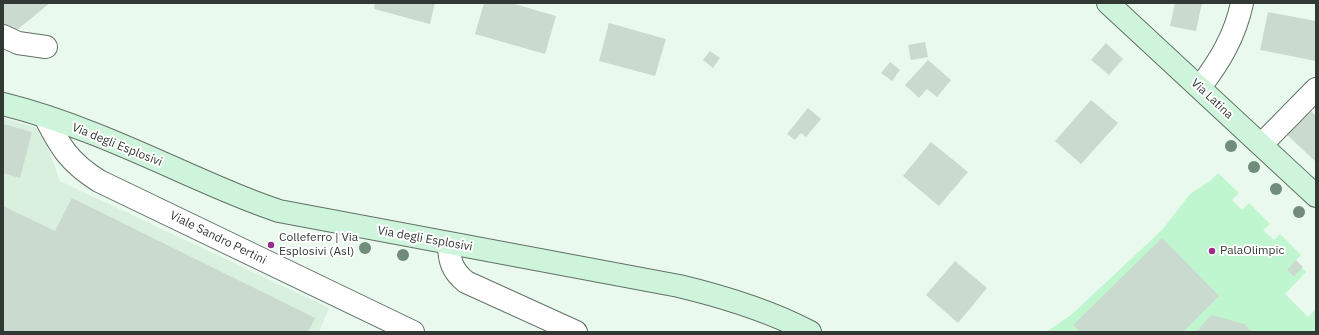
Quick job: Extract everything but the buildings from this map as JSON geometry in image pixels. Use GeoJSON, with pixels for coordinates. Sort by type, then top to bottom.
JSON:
{"type":"FeatureCollection","features":[{"type":"Feature","properties":{"kind":"main road","name":"Via Latina"},"geometry":{"type":"LineString","coordinates":[[1108,3],[1262,144],[1316,196]]}},
{"type":"Feature","properties":{"kind":"main road","name":"Via degli Esplosivi"},"geometry":{"type":"LineString","coordinates":[[3,104],[45,117],[132,150],[238,197],[265,207],[306,217],[713,294],[768,312],[810,332]]}},
{"type":"Feature","properties":{"kind":"street"},"geometry":{"type":"LineString","coordinates":[[1200,88],[1228,47],[1236,26],[1242,3]]}},
{"type":"Feature","properties":{"kind":"street"},"geometry":{"type":"LineString","coordinates":[[3,36],[18,43],[46,47]]}},
{"type":"Feature","properties":{"kind":"street"},"geometry":{"type":"LineString","coordinates":[[1262,144],[1316,89]]}},
{"type":"Feature","properties":{"kind":"street","name":"Viale Sandro Pertini"},"geometry":{"type":"LineString","coordinates":[[45,117],[65,153],[76,165],[100,181],[413,332]]}},
{"type":"Feature","properties":{"kind":"street"},"geometry":{"type":"LineString","coordinates":[[449,244],[451,265],[459,277],[466,282],[576,332]]}},
{"type":"Feature","properties":{"kind":"shaded area"},"geometry":{"type":"Polygon","coordinates":[[[3,118],[41,129],[60,181],[329,308],[319,332],[3,332],[3,118]]]}},
{"type":"Feature","properties":{"kind":"green space","name":"PalaOlimpic"},"geometry":{"type":"Polygon","coordinates":[[[1218,173],[1239,193],[1232,200],[1242,210],[1249,203],[1270,224],[1263,230],[1274,240],[1280,234],[1301,255],[1295,261],[1306,272],[1285,294],[1308,317],[1316,309],[1316,332],[1046,332],[1071,315],[1162,230],[1190,194],[1210,181],[1218,173]]]}},
{"type":"Feature","properties":{"kind":"place","name":"Colleferro | Via Esplosivi (Asl)"},"geometry":{"type":"Point","coordinates":[271,245]}},
{"type":"Feature","properties":{"kind":"place","name":"PalaOlimpic"},"geometry":{"type":"Point","coordinates":[1212,251]}}]}
